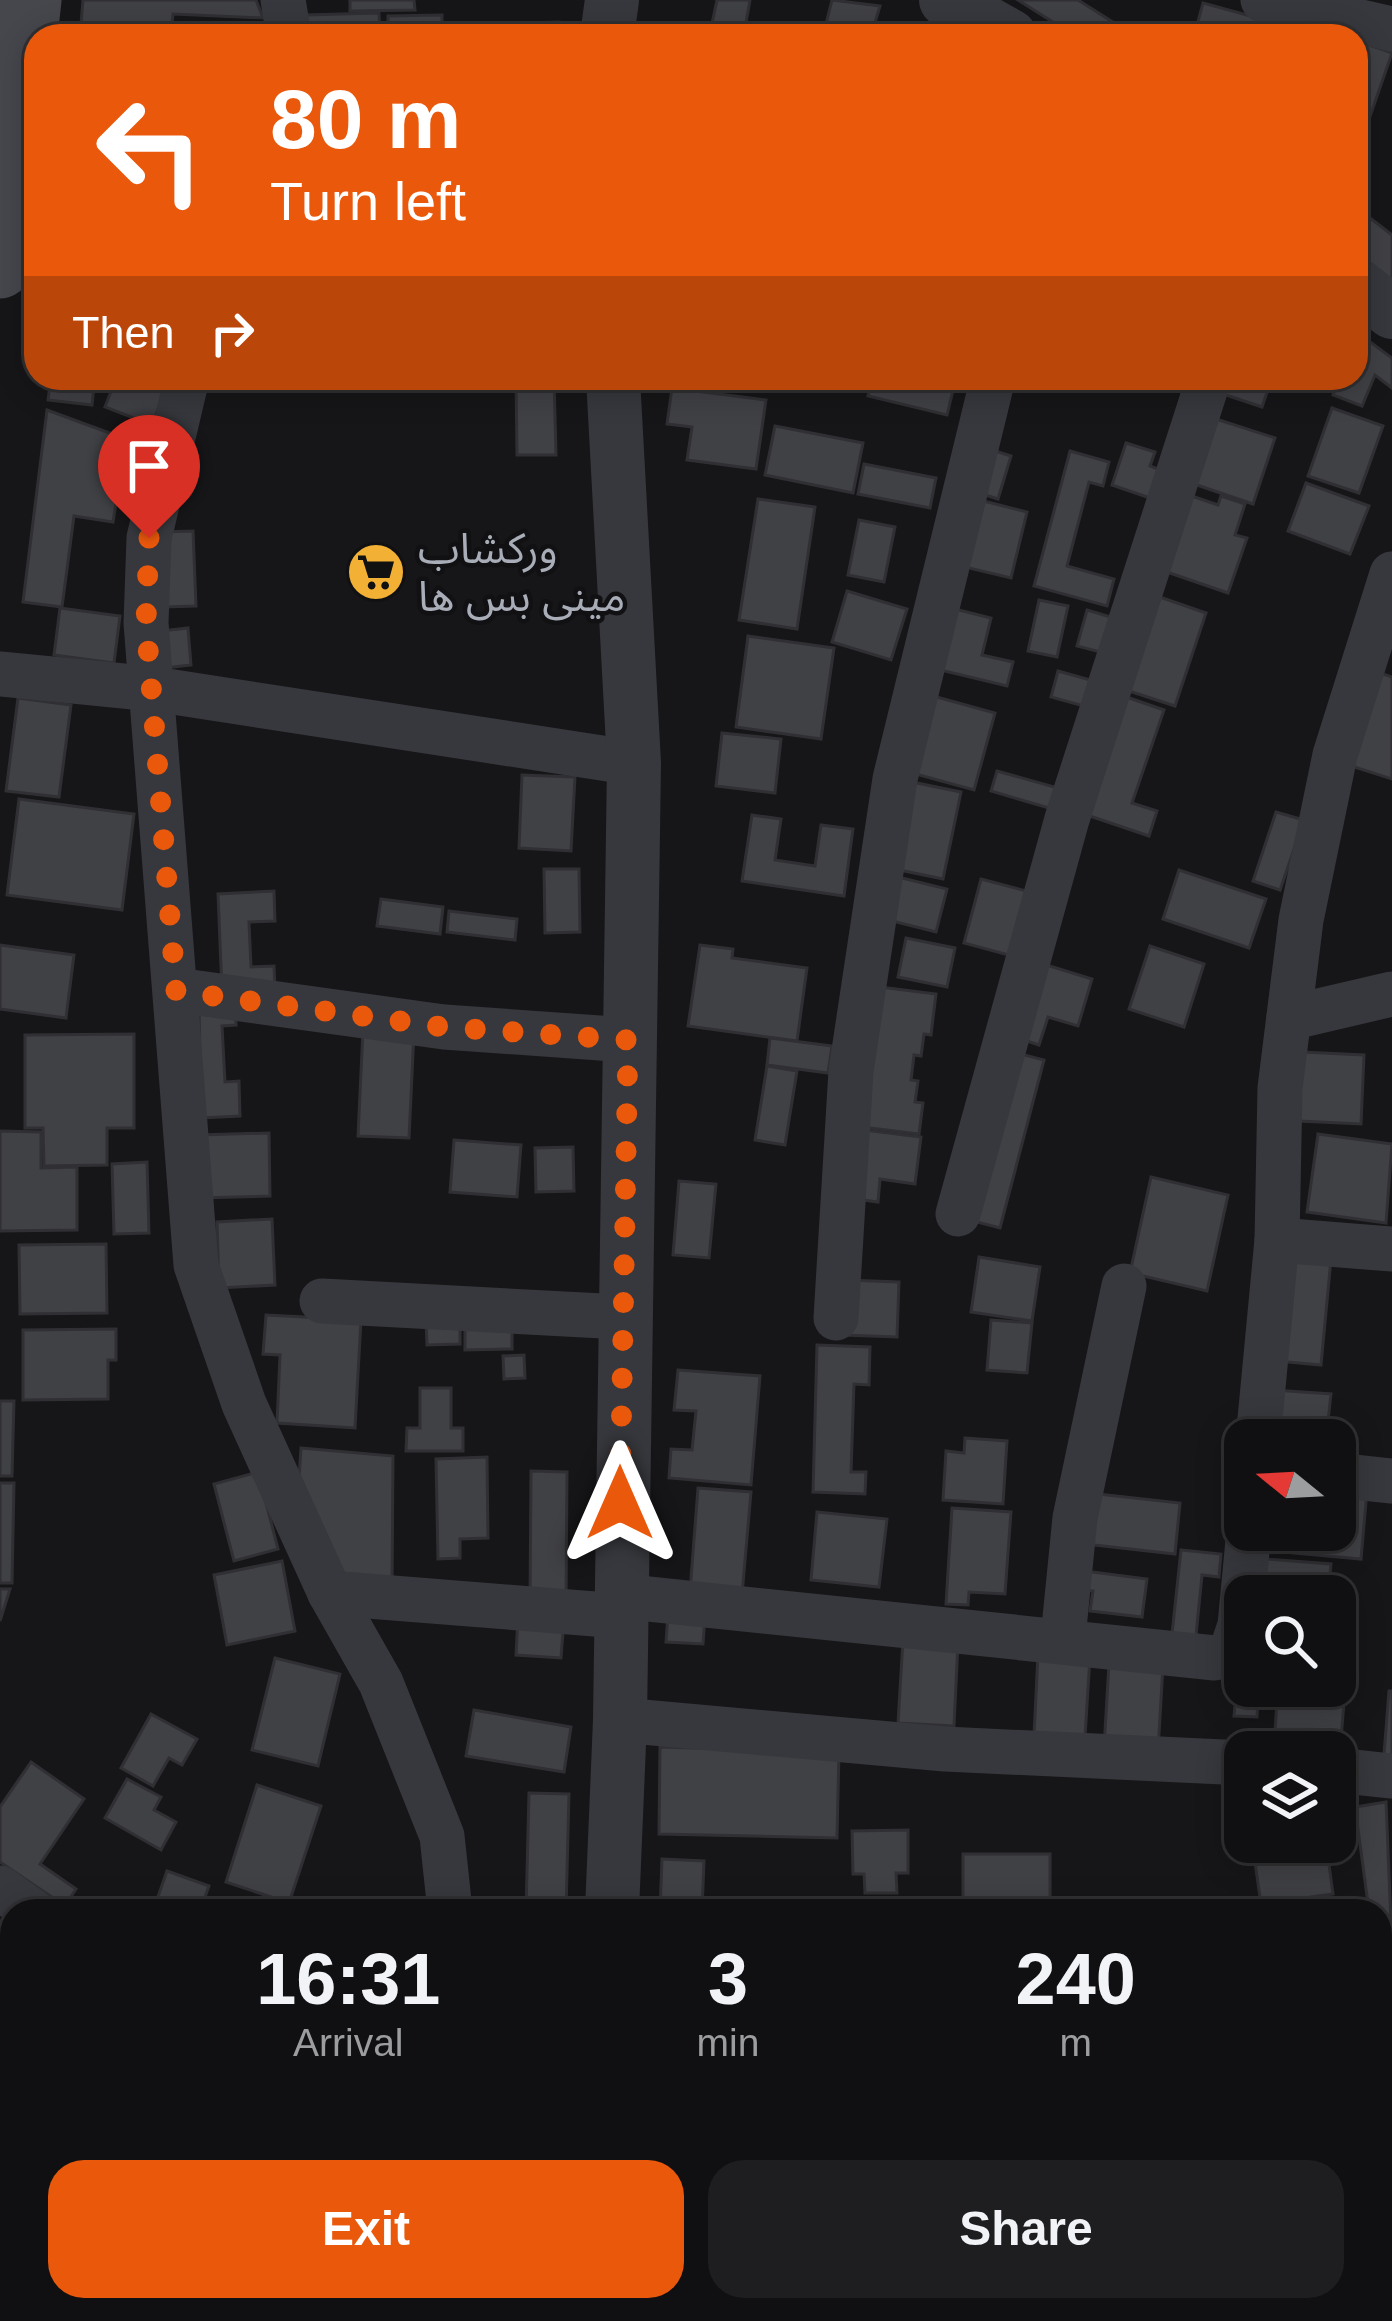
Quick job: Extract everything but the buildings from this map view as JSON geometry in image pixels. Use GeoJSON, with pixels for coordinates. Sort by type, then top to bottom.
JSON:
{"type":"FeatureCollection","features":[{"type":"Feature","properties":{"kind":"main road"},"geometry":{"type":"LineString","coordinates":[[0,267],[24,53]]}},
{"type":"Feature","properties":{"kind":"street"},"geometry":{"type":"LineString","coordinates":[[946,0],[989,24]]}},
{"type":"Feature","properties":{"kind":"street"},"geometry":{"type":"LineString","coordinates":[[1263,0],[1392,29]]}},
{"type":"Feature","properties":{"kind":"street"},"geometry":{"type":"LineString","coordinates":[[1368,293],[1392,312]]}},
{"type":"Feature","properties":{"kind":"street"},"geometry":{"type":"LineString","coordinates":[[184,390],[149,538],[146,623],[196,1265],[244,1404],[331,1593],[380,1683],[442,1836],[449,1899]]}},
{"type":"Feature","properties":{"kind":"street"},"geometry":{"type":"LineString","coordinates":[[613,1899],[620,1720],[622,1317],[634,763],[614,390]]}},
{"type":"Feature","properties":{"kind":"street"},"geometry":{"type":"LineString","coordinates":[[836,1318],[851,1071],[895,779],[990,390]]}},
{"type":"Feature","properties":{"kind":"street"},"geometry":{"type":"LineString","coordinates":[[958,1214],[1067,819],[1205,390]]}},
{"type":"Feature","properties":{"kind":"street"},"geometry":{"type":"LineString","coordinates":[[1260,1419],[1277,1240],[1280,1088],[1300,920],[1335,755],[1392,574]]}},
{"type":"Feature","properties":{"kind":"street"},"geometry":{"type":"LineString","coordinates":[[0,674],[154,689],[634,763]]}},
{"type":"Feature","properties":{"kind":"street"},"geometry":{"type":"LineString","coordinates":[[176,991],[444,1027],[628,1040]]}},
{"type":"Feature","properties":{"kind":"street"},"geometry":{"type":"LineString","coordinates":[[1289,1018],[1392,994]]}},
{"type":"Feature","properties":{"kind":"street"},"geometry":{"type":"LineString","coordinates":[[1277,1240],[1392,1249]]}},
{"type":"Feature","properties":{"kind":"street"},"geometry":{"type":"LineString","coordinates":[[1063,1638],[1075,1518],[1124,1286]]}},
{"type":"Feature","properties":{"kind":"street"},"geometry":{"type":"LineString","coordinates":[[322,1301],[622,1317]]}},
{"type":"Feature","properties":{"kind":"street"},"geometry":{"type":"LineString","coordinates":[[1356,1477],[1392,1481]]}},
{"type":"Feature","properties":{"kind":"street"},"geometry":{"type":"LineString","coordinates":[[331,1593],[620,1606],[1063,1638],[1215,1658],[1232,1652],[1240,1625],[1247,1551]]}},
{"type":"Feature","properties":{"kind":"street"},"geometry":{"type":"LineString","coordinates":[[620,1720],[945,1749],[1224,1762]]}},
{"type":"Feature","properties":{"kind":"street"},"geometry":{"type":"LineString","coordinates":[[1356,1772],[1392,1776]]}},
{"type":"Feature","properties":{"kind":"place","name":"ورکشاب مینی بس ها"},"geometry":{"type":"Point","coordinates":[376,572]}},
{"type":"Feature","properties":{"kind":"route"},"geometry":{"type":"LineString","coordinates":[[149,538],[146,623],[176,991],[444,1027],[628,1040],[620,1503]]}}]}
